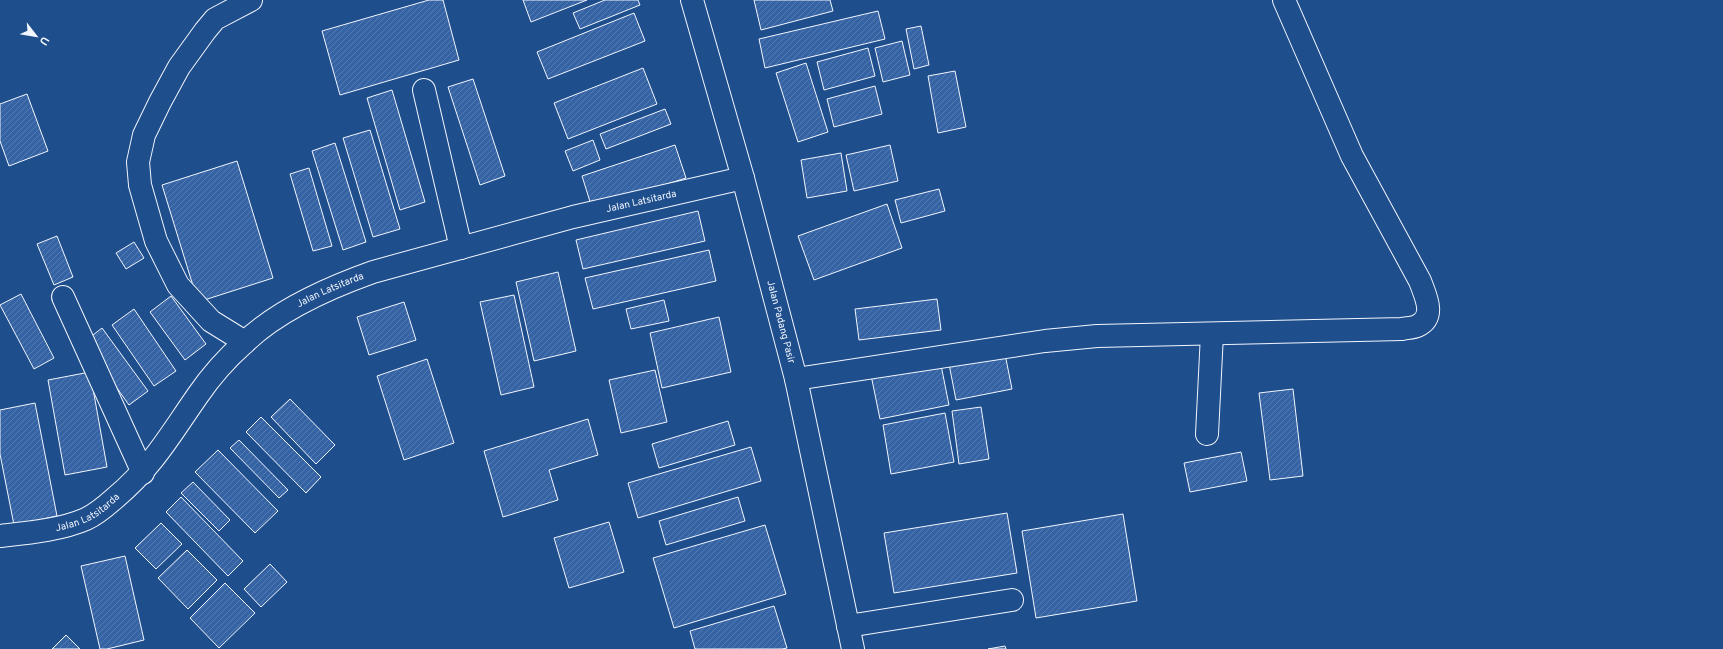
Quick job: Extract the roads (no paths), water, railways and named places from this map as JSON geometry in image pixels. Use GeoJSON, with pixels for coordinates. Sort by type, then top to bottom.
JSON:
{"type":"FeatureCollection","features":[{"type":"Feature","properties":{"kind":"main road"},"geometry":{"type":"LineString","coordinates":[[245,342],[211,320],[178,285],[156,241],[140,185],[138,162],[144,135],[160,102],[179,67],[204,31],[215,19],[251,0]]}},
{"type":"Feature","properties":{"kind":"main road","name":"Jalan Padang Pasir"},"geometry":{"type":"LineString","coordinates":[[692,0],[743,178],[796,379],[853,649]]}},
{"type":"Feature","properties":{"kind":"main road"},"geometry":{"type":"LineString","coordinates":[[796,379],[1045,341],[1098,336],[1402,329],[1418,326],[1426,316],[1429,309],[1420,281],[1352,156],[1284,0]]}},
{"type":"Feature","properties":{"kind":"main road"},"geometry":{"type":"LineString","coordinates":[[424,90],[461,248]]}},
{"type":"Feature","properties":{"kind":"main road","name":"Jalan Latsitarda"},"geometry":{"type":"LineString","coordinates":[[0,536],[22,534],[68,525],[86,519],[103,509],[143,473],[176,429],[198,394],[222,365],[245,342],[278,317],[305,301],[342,283],[373,272],[573,217],[743,178]]}},
{"type":"Feature","properties":{"kind":"main road"},"geometry":{"type":"LineString","coordinates":[[63,297],[143,473]]}},
{"type":"Feature","properties":{"kind":"main road"},"geometry":{"type":"LineString","coordinates":[[1207,434],[1212,334]]}},
{"type":"Feature","properties":{"kind":"main road"},"geometry":{"type":"LineString","coordinates":[[848,626],[1012,600]]}}]}
